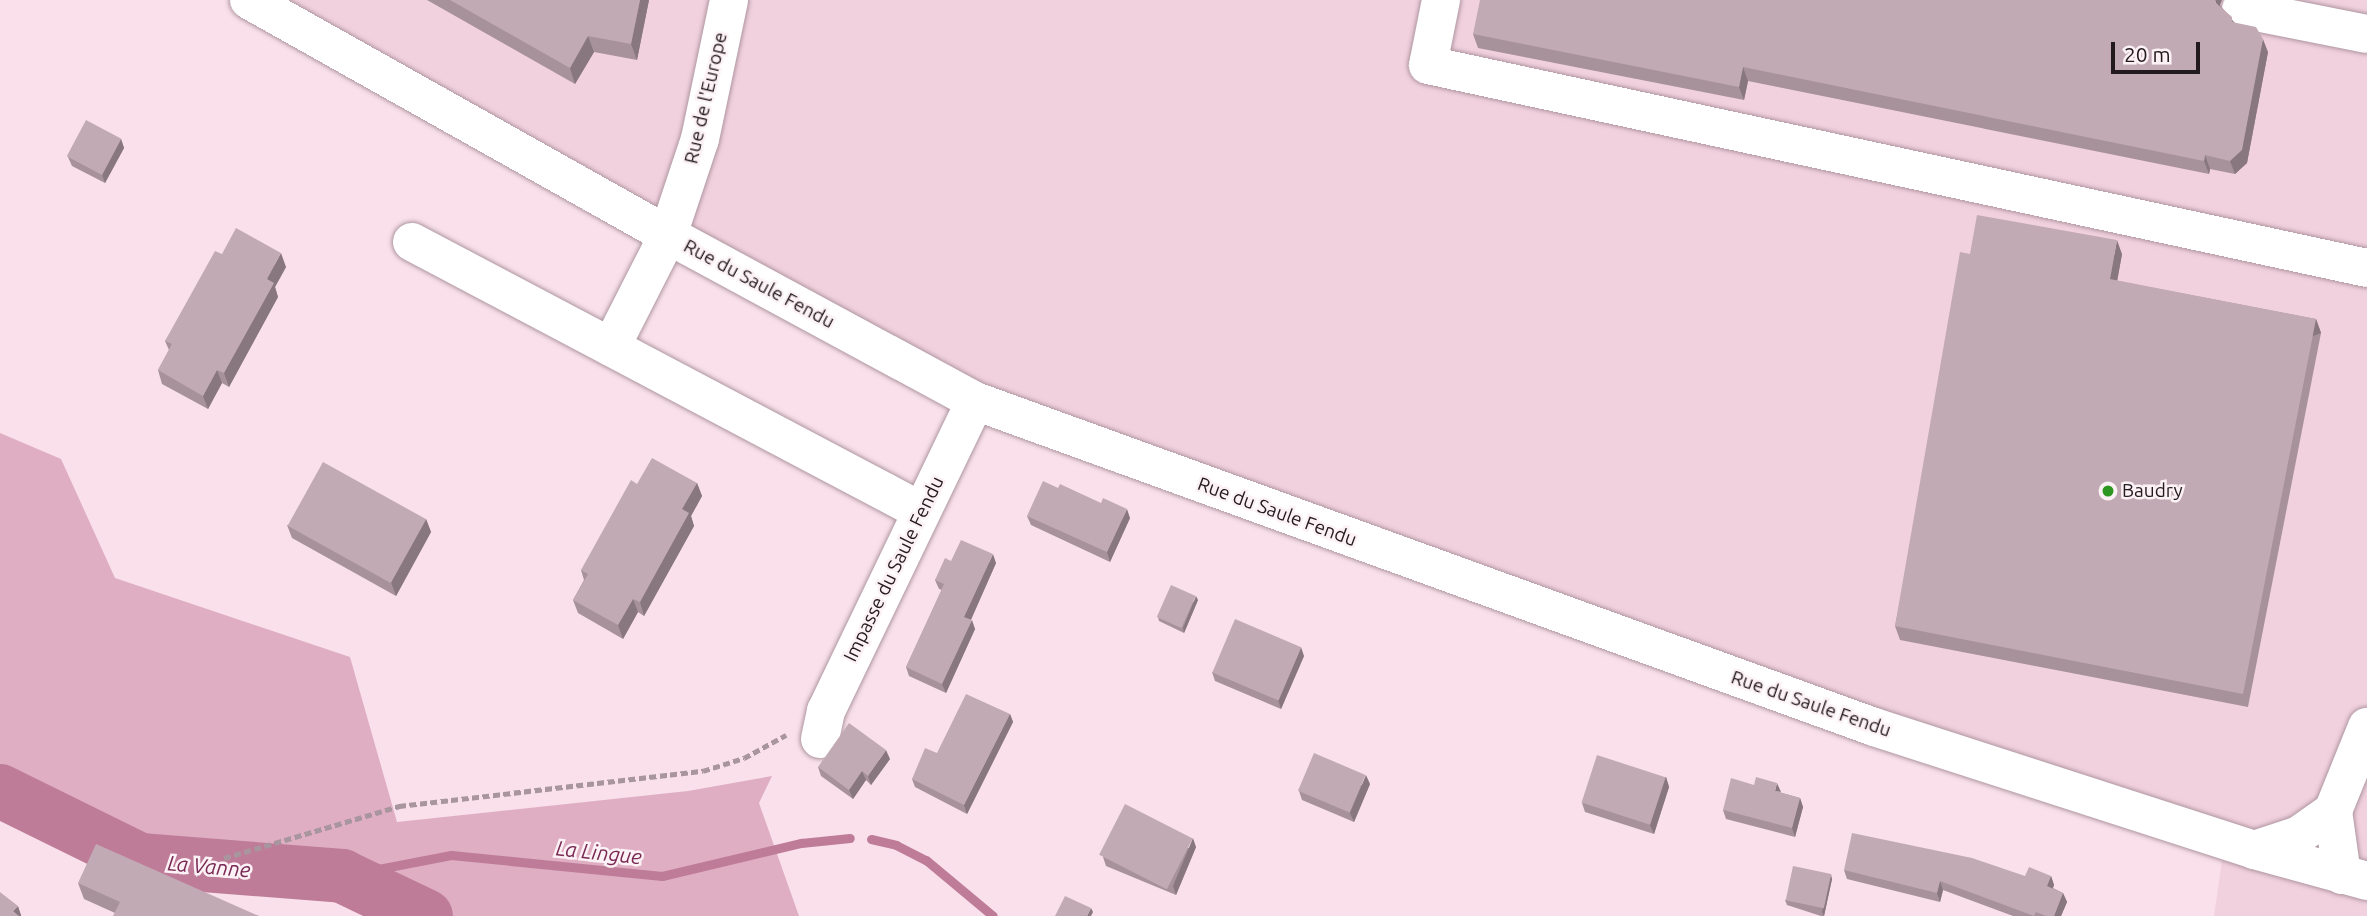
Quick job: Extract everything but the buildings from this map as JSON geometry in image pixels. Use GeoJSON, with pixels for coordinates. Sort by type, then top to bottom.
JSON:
{"type":"FeatureCollection","features":[{"type":"Feature","properties":{"kind":"street","name":"Rue du Saule Fendu"},"geometry":{"type":"LineString","coordinates":[[250,0],[668,235],[975,401],[1861,723],[2254,850],[2355,878]]}},
{"type":"Feature","properties":{"kind":"street","name":"Rue de l'Europe"},"geometry":{"type":"LineString","coordinates":[[611,348],[668,235],[700,139],[729,0]]}},
{"type":"Feature","properties":{"kind":"street"},"geometry":{"type":"LineString","coordinates":[[1441,0],[1428,65],[2367,268]]}},
{"type":"Feature","properties":{"kind":"street"},"geometry":{"type":"LineString","coordinates":[[2241,9],[2367,34]]}},
{"type":"Feature","properties":{"kind":"street"},"geometry":{"type":"LineString","coordinates":[[412,242],[919,510]]}},
{"type":"Feature","properties":{"kind":"street","name":"Impasse du Saule Fendu"},"geometry":{"type":"LineString","coordinates":[[823,725],[919,510],[975,401]]}},
{"type":"Feature","properties":{"kind":"street"},"geometry":{"type":"LineString","coordinates":[[2254,850],[2299,835],[2333,811],[2367,727]]}},
{"type":"Feature","properties":{"kind":"street"},"geometry":{"type":"LineString","coordinates":[[2333,811],[2355,878]]}},
{"type":"Feature","properties":{"kind":"path"},"geometry":{"type":"LineString","coordinates":[[224,858],[399,806],[703,771],[823,725]]}},
{"type":"Feature","properties":{"kind":"shaded area"},"geometry":{"type":"Polygon","coordinates":[[[232,0],[2367,0],[2367,916],[2214,916],[2222,860],[1211,503],[232,0]]]}},
{"type":"Feature","properties":{"kind":"shaded area"},"geometry":{"type":"Polygon","coordinates":[[[0,433],[61,459],[115,578],[350,657],[397,822],[688,791],[772,776],[759,803],[799,916],[387,916],[339,892],[134,870],[0,806],[0,433]]]}},
{"type":"Feature","properties":{"kind":"waterway","name":"La Vanne"},"geometry":{"type":"LineString","coordinates":[[0,791],[140,860],[342,876],[426,916]]}},
{"type":"Feature","properties":{"kind":"waterway","name":"La Lingue"},"geometry":{"type":"LineString","coordinates":[[342,876],[451,855],[662,876],[801,843],[850,838]]}},
{"type":"Feature","properties":{"kind":"waterway","name":"La Lingue"},"geometry":{"type":"LineString","coordinates":[[871,839],[896,845],[926,860],[993,916]]}},
{"type":"Feature","properties":{"kind":"place","name":"Baudry"},"geometry":{"type":"Point","coordinates":[2108,491]}}]}
